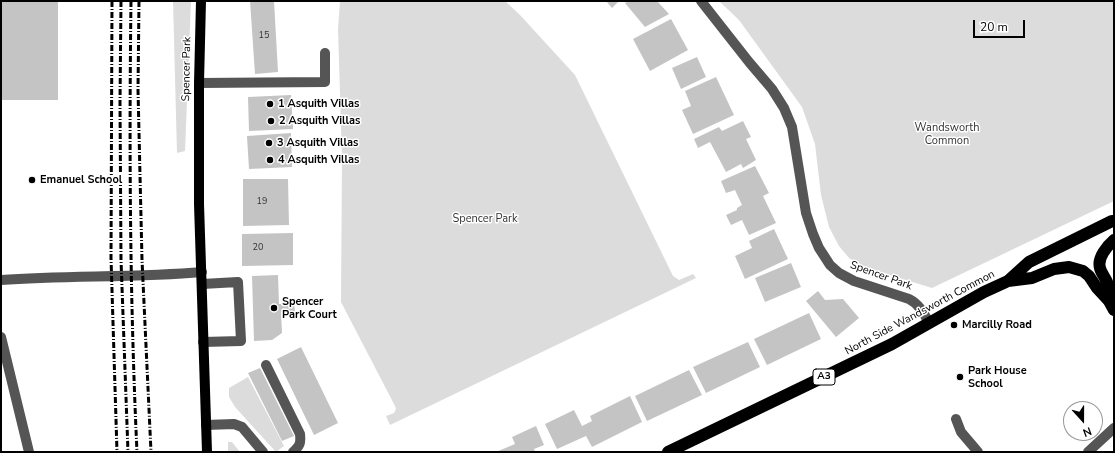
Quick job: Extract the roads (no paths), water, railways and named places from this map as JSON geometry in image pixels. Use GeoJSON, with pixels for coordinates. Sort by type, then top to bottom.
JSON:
{"type":"FeatureCollection","features":[{"type":"Feature","properties":{"kind":"highway","name":"North Side Wandsworth Common"},"geometry":{"type":"LineString","coordinates":[[668,452],[892,344],[984,292],[1008,281],[1029,262],[1114,221]]}},
{"type":"Feature","properties":{"kind":"highway","name":"A3"},"geometry":{"type":"LineString","coordinates":[[1112,306],[1107,282],[1099,264],[1109,244],[1114,240]]}},
{"type":"Feature","properties":{"kind":"highway","name":"A3"},"geometry":{"type":"LineString","coordinates":[[1008,281],[1032,278],[1054,268],[1083,270],[1112,306]]}},
{"type":"Feature","properties":{"kind":"main road","name":"Spencer Park"},"geometry":{"type":"LineString","coordinates":[[201,1],[199,204],[207,452]]}},
{"type":"Feature","properties":{"kind":"street","name":"Spencer Park"},"geometry":{"type":"LineString","coordinates":[[701,1],[772,89],[784,108],[792,127],[806,213],[812,234],[830,265],[839,273],[854,281],[914,301],[922,310],[929,323]]}},
{"type":"Feature","properties":{"kind":"street"},"geometry":{"type":"LineString","coordinates":[[199,83],[325,82],[325,53]]}},
{"type":"Feature","properties":{"kind":"street"},"geometry":{"type":"LineString","coordinates":[[1,280],[26,278],[163,275],[202,272]]}},
{"type":"Feature","properties":{"kind":"street"},"geometry":{"type":"LineString","coordinates":[[202,284],[238,282],[241,341],[203,342]]}},
{"type":"Feature","properties":{"kind":"street"},"geometry":{"type":"LineString","coordinates":[[1,337],[29,452]]}},
{"type":"Feature","properties":{"kind":"street"},"geometry":{"type":"LineString","coordinates":[[266,365],[300,434],[301,443],[297,449],[292,452]]}},
{"type":"Feature","properties":{"kind":"street"},"geometry":{"type":"LineString","coordinates":[[956,419],[961,432],[978,452]]}},
{"type":"Feature","properties":{"kind":"street"},"geometry":{"type":"LineString","coordinates":[[206,425],[234,424],[242,426],[263,452]]}},
{"type":"Feature","properties":{"kind":"street"},"geometry":{"type":"LineString","coordinates":[[1088,452],[1114,428]]}},
{"type":"Feature","properties":{"kind":"railway"},"geometry":{"type":"LineString","coordinates":[[112,1],[111,258],[117,452]]}},
{"type":"Feature","properties":{"kind":"railway"},"geometry":{"type":"LineString","coordinates":[[121,1],[121,260],[128,452]]}},
{"type":"Feature","properties":{"kind":"railway"},"geometry":{"type":"LineString","coordinates":[[131,1],[131,226],[137,452]]}},
{"type":"Feature","properties":{"kind":"railway"},"geometry":{"type":"LineString","coordinates":[[139,1],[138,90],[142,260],[151,452]]}},
{"type":"Feature","properties":{"kind":"place","name":"1 Asquith Villas"},"geometry":{"type":"Point","coordinates":[270,104]}},
{"type":"Feature","properties":{"kind":"place","name":"2 Asquith Villas"},"geometry":{"type":"Point","coordinates":[271,121]}},
{"type":"Feature","properties":{"kind":"place","name":"3 Asquith Villas"},"geometry":{"type":"Point","coordinates":[269,143]}},
{"type":"Feature","properties":{"kind":"place","name":"4 Asquith Villas"},"geometry":{"type":"Point","coordinates":[270,160]}},
{"type":"Feature","properties":{"kind":"place","name":"Emanuel School"},"geometry":{"type":"Point","coordinates":[32,180]}},
{"type":"Feature","properties":{"kind":"place","name":"Spencer Park Court"},"geometry":{"type":"Point","coordinates":[274,308]}},
{"type":"Feature","properties":{"kind":"place","name":"Marcilly Road"},"geometry":{"type":"Point","coordinates":[954,325]}},
{"type":"Feature","properties":{"kind":"place","name":"Park House School"},"geometry":{"type":"Point","coordinates":[960,377]}},
{"type":"Feature","properties":{"kind":"park label","name":"Wandsworth Common"},"geometry":{"type":"Point","coordinates":[947,134]}}]}
